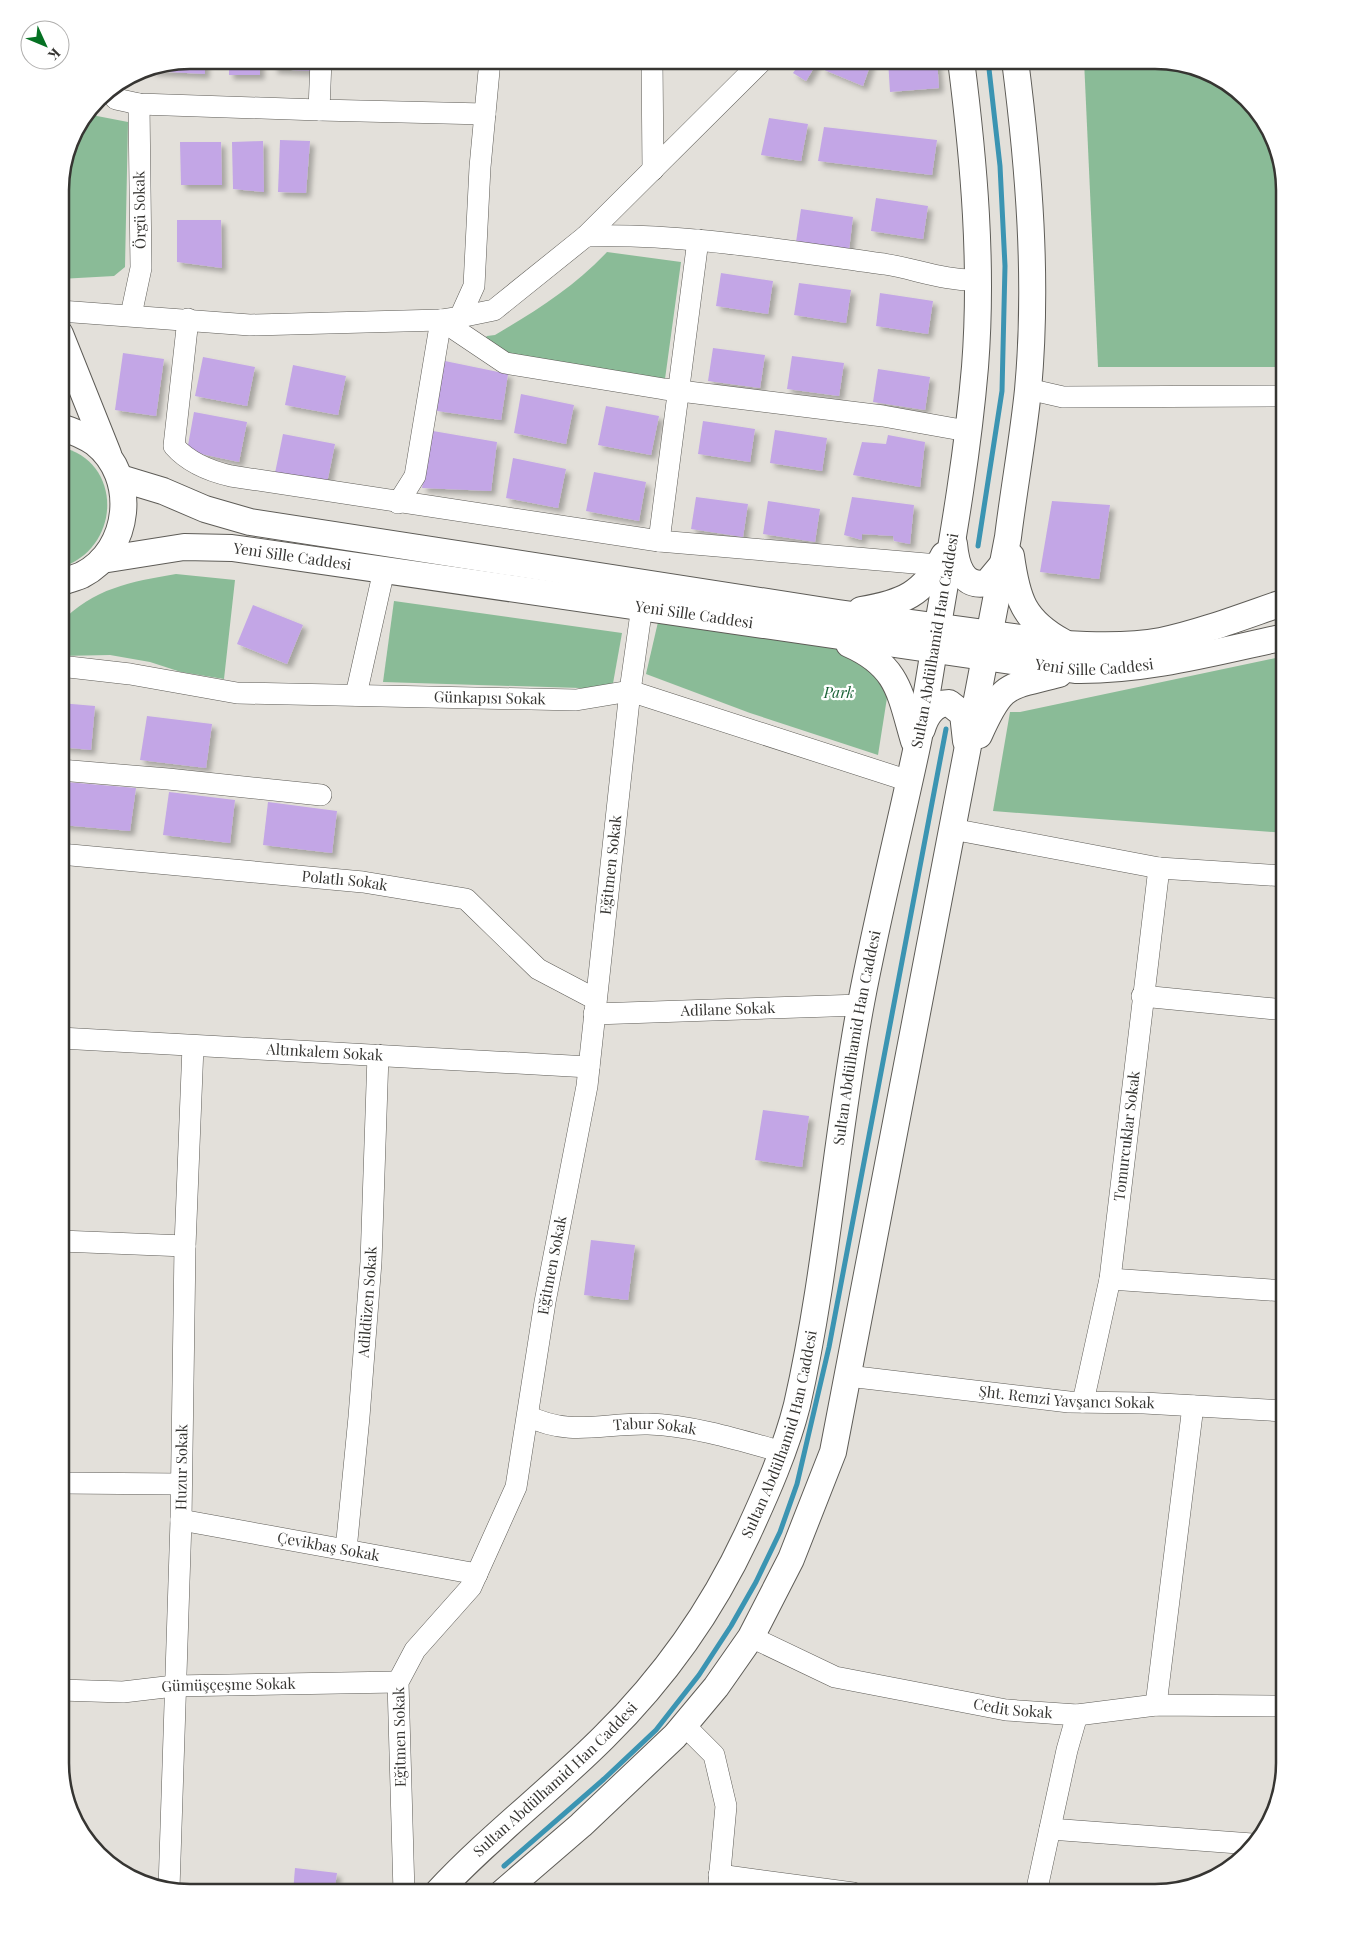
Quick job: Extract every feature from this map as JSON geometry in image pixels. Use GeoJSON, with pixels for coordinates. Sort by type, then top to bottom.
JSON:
{"type":"FeatureCollection","features":[{"type":"Feature","properties":{"kind":"main road","name":"Sultan Abdülhamid Han Caddesi"},"geometry":{"type":"LineString","coordinates":[[446,1884],[497,1834],[605,1737],[652,1686],[689,1637],[746,1536],[782,1452],[796,1408],[820,1275],[861,1005],[917,749],[953,534],[967,431],[975,365],[977,280],[975,184],[962,69]]}},
{"type":"Feature","properties":{"kind":"main road"},"geometry":{"type":"LineString","coordinates":[[513,1884],[582,1825],[684,1725],[716,1687],[751,1637],[791,1559],[814,1506],[833,1452],[1008,537],[1028,389],[1031,226],[1025,141],[1016,69]]}},
{"type":"Feature","properties":{"kind":"main road"},"geometry":{"type":"LineString","coordinates":[[69,384],[115,469],[124,500],[123,522],[115,542],[82,572]]}},
{"type":"Feature","properties":{"kind":"main road"},"geometry":{"type":"LineString","coordinates":[[69,430],[77,432],[95,443],[115,469]]}},
{"type":"Feature","properties":{"kind":"main road","name":"Yeni Sille Caddesi"},"geometry":{"type":"LineString","coordinates":[[115,469],[205,509],[250,522],[834,624],[987,646],[1075,670],[1105,670],[1151,666],[1276,639]]}},
{"type":"Feature","properties":{"kind":"main road"},"geometry":{"type":"LineString","coordinates":[[953,534],[958,568],[968,582],[975,584],[987,583],[1002,565]]}},
{"type":"Feature","properties":{"kind":"main road"},"geometry":{"type":"LineString","coordinates":[[917,749],[904,700],[889,671],[864,652],[834,624],[903,600],[924,586],[938,565],[953,534]]}},
{"type":"Feature","properties":{"kind":"main road"},"geometry":{"type":"LineString","coordinates":[[1008,537],[1017,592],[1022,605],[1040,627],[1065,644]]}},
{"type":"Feature","properties":{"kind":"main road","name":"Yeni Sille Caddesi"},"geometry":{"type":"LineString","coordinates":[[82,572],[184,547],[232,548],[642,606],[834,624]]}},
{"type":"Feature","properties":{"kind":"main road","name":"Yeni Sille Caddesi"},"geometry":{"type":"LineString","coordinates":[[987,646],[1065,644],[1094,646],[1161,641],[1202,630],[1276,605]]}},
{"type":"Feature","properties":{"kind":"main road"},"geometry":{"type":"LineString","coordinates":[[965,762],[993,706],[1009,688],[1027,681],[1075,670]]}},
{"type":"Feature","properties":{"kind":"main road"},"geometry":{"type":"LineString","coordinates":[[917,749],[929,712],[943,703],[950,703],[962,714],[965,721],[965,762]]}},
{"type":"Feature","properties":{"kind":"street"},"geometry":{"type":"LineString","coordinates":[[319,110],[321,69]]}},
{"type":"Feature","properties":{"kind":"street"},"geometry":{"type":"LineString","coordinates":[[398,503],[415,476],[451,319],[474,286],[489,69]]}},
{"type":"Feature","properties":{"kind":"street"},"geometry":{"type":"LineString","coordinates":[[652,69],[653,170]]}},
{"type":"Feature","properties":{"kind":"street"},"geometry":{"type":"LineString","coordinates":[[69,312],[250,325],[451,319],[494,310],[586,236],[754,69]]}},
{"type":"Feature","properties":{"kind":"street"},"geometry":{"type":"LineString","coordinates":[[113,96],[116,99],[139,104],[485,114]]}},
{"type":"Feature","properties":{"kind":"street","name":"Örgü Sokak"},"geometry":{"type":"LineString","coordinates":[[131,315],[141,268],[139,104]]}},
{"type":"Feature","properties":{"kind":"street"},"geometry":{"type":"LineString","coordinates":[[586,236],[633,235],[698,240],[912,268],[955,281],[977,280]]}},
{"type":"Feature","properties":{"kind":"street"},"geometry":{"type":"LineString","coordinates":[[659,542],[698,240]]}},
{"type":"Feature","properties":{"kind":"street"},"geometry":{"type":"LineString","coordinates":[[451,319],[505,363],[680,391],[883,416],[948,430],[967,431]]}},
{"type":"Feature","properties":{"kind":"street"},"geometry":{"type":"LineString","coordinates":[[188,320],[174,446],[181,454],[209,471],[398,503],[659,542],[938,565]]}},
{"type":"Feature","properties":{"kind":"street"},"geometry":{"type":"LineString","coordinates":[[1028,389],[1063,397],[1276,396]]}},
{"type":"Feature","properties":{"kind":"street"},"geometry":{"type":"LineString","coordinates":[[356,695],[384,570]]}},
{"type":"Feature","properties":{"kind":"street"},"geometry":{"type":"LineString","coordinates":[[69,588],[82,572]]}},
{"type":"Feature","properties":{"kind":"street","name":"Eğitmen Sokak"},"geometry":{"type":"LineString","coordinates":[[404,1884],[398,1682],[415,1650],[471,1587],[516,1487],[545,1302],[587,1086],[630,691],[642,606]]}},
{"type":"Feature","properties":{"kind":"street","name":"Günkapısı Sokak"},"geometry":{"type":"LineString","coordinates":[[69,667],[130,674],[236,693],[576,700],[630,691],[909,781]]}},
{"type":"Feature","properties":{"kind":"street"},"geometry":{"type":"LineString","coordinates":[[69,771],[168,778],[321,795]]}},
{"type":"Feature","properties":{"kind":"street"},"geometry":{"type":"LineString","coordinates":[[952,829],[1159,868],[1276,875]]}},
{"type":"Feature","properties":{"kind":"street","name":"Polatlı Sokak"},"geometry":{"type":"LineString","coordinates":[[69,855],[363,882],[466,900],[538,969],[595,1006]]}},
{"type":"Feature","properties":{"kind":"street","name":"Tomurcuklar Sokak"},"geometry":{"type":"LineString","coordinates":[[1083,1402],[1110,1278],[1142,996],[1159,868]]}},
{"type":"Feature","properties":{"kind":"street"},"geometry":{"type":"LineString","coordinates":[[1142,996],[1276,1009]]}},
{"type":"Feature","properties":{"kind":"street","name":"Adilane Sokak"},"geometry":{"type":"LineString","coordinates":[[595,1006],[861,1005]]}},
{"type":"Feature","properties":{"kind":"street","name":"Altınkalem Sokak"},"geometry":{"type":"LineString","coordinates":[[69,1039],[588,1067]]}},
{"type":"Feature","properties":{"kind":"street","name":"Huzur Sokak"},"geometry":{"type":"LineString","coordinates":[[169,1882],[182,1484],[185,1246],[192,1046]]}},
{"type":"Feature","properties":{"kind":"street","name":"Adildüzen Sokak"},"geometry":{"type":"LineString","coordinates":[[346,1550],[370,1272],[378,1055]]}},
{"type":"Feature","properties":{"kind":"street"},"geometry":{"type":"LineString","coordinates":[[69,1240],[185,1246]]}},
{"type":"Feature","properties":{"kind":"street"},"geometry":{"type":"LineString","coordinates":[[1110,1278],[1276,1290]]}},
{"type":"Feature","properties":{"kind":"street","name":"Şht. Remzi Yavşancı Sokak"},"geometry":{"type":"LineString","coordinates":[[848,1376],[1083,1402],[1276,1411]]}},
{"type":"Feature","properties":{"kind":"street"},"geometry":{"type":"LineString","coordinates":[[1156,1705],[1193,1406]]}},
{"type":"Feature","properties":{"kind":"street","name":"Tabur Sokak"},"geometry":{"type":"LineString","coordinates":[[528,1416],[546,1425],[586,1429],[648,1424],[723,1435],[782,1452]]}},
{"type":"Feature","properties":{"kind":"street"},"geometry":{"type":"LineString","coordinates":[[69,1483],[182,1484]]}},
{"type":"Feature","properties":{"kind":"street","name":"Çevikbaş Sokak"},"geometry":{"type":"LineString","coordinates":[[181,1520],[477,1574]]}},
{"type":"Feature","properties":{"kind":"street","name":"Cedit Sokak"},"geometry":{"type":"LineString","coordinates":[[751,1637],[835,1677],[1006,1710],[1078,1715],[1156,1705],[1276,1706]]}},
{"type":"Feature","properties":{"kind":"street","name":"Gümüşçeşme Sokak"},"geometry":{"type":"LineString","coordinates":[[69,1690],[123,1692],[174,1686],[398,1682]]}},
{"type":"Feature","properties":{"kind":"street"},"geometry":{"type":"LineString","coordinates":[[1038,1884],[1078,1715]]}},
{"type":"Feature","properties":{"kind":"street"},"geometry":{"type":"LineString","coordinates":[[684,1725],[714,1755],[726,1806],[719,1884]]}},
{"type":"Feature","properties":{"kind":"street"},"geometry":{"type":"LineString","coordinates":[[1050,1829],[1246,1844]]}},
{"type":"Feature","properties":{"kind":"green space"},"geometry":{"type":"Polygon","coordinates":[[[1084,69],[1163,69],[1194,75],[1216,85],[1241,104],[1260,129],[1272,158],[1276,190],[1276,367],[1098,367],[1084,69]]]}},
{"type":"Feature","properties":{"kind":"green space"},"geometry":{"type":"Polygon","coordinates":[[[95,114],[128,122],[125,267],[114,276],[69,278],[70,174],[78,143],[95,114]]]}},
{"type":"Feature","properties":{"kind":"green space"},"geometry":{"type":"Polygon","coordinates":[[[607,252],[681,262],[665,379],[489,354],[482,341],[487,336],[495,335],[554,298],[607,252]]]}},
{"type":"Feature","properties":{"kind":"green space"},"geometry":{"type":"Polygon","coordinates":[[[69,450],[81,455],[95,469],[104,486],[107,505],[104,524],[95,542],[81,558],[69,564],[69,450]]]}},
{"type":"Feature","properties":{"kind":"green space"},"geometry":{"type":"Polygon","coordinates":[[[176,574],[235,580],[224,679],[181,672],[150,662],[110,655],[69,656],[69,615],[100,594],[143,580],[176,574]]]}},
{"type":"Feature","properties":{"kind":"green space"},"geometry":{"type":"Polygon","coordinates":[[[394,601],[622,633],[612,689],[383,682],[394,601]]]}},
{"type":"Feature","properties":{"kind":"green space","name":"Park"},"geometry":{"type":"Polygon","coordinates":[[[658,622],[882,651],[892,666],[878,755],[750,713],[646,674],[658,622]]]}},
{"type":"Feature","properties":{"kind":"green space"},"geometry":{"type":"Polygon","coordinates":[[[1276,658],[1276,832],[993,811],[1010,712],[1020,712],[1276,658]]]}},
{"type":"Feature","properties":{"kind":"building"},"geometry":{"type":"Polygon","coordinates":[[[205,69],[205,74],[164,72],[205,69]]]}},
{"type":"Feature","properties":{"kind":"building"},"geometry":{"type":"Polygon","coordinates":[[[229,69],[260,69],[260,75],[229,75],[229,69]]]}},
{"type":"Feature","properties":{"kind":"building"},"geometry":{"type":"Polygon","coordinates":[[[273,69],[310,69],[310,71],[273,69]]]}},
{"type":"Feature","properties":{"kind":"building"},"geometry":{"type":"Polygon","coordinates":[[[796,69],[813,69],[806,81],[793,73],[796,69]]]}},
{"type":"Feature","properties":{"kind":"building"},"geometry":{"type":"Polygon","coordinates":[[[822,69],[869,69],[863,86],[822,69]]]}},
{"type":"Feature","properties":{"kind":"building"},"geometry":{"type":"Polygon","coordinates":[[[889,69],[938,69],[939,88],[890,92],[889,69]]]}},
{"type":"Feature","properties":{"kind":"building"},"geometry":{"type":"Polygon","coordinates":[[[769,118],[808,124],[801,161],[761,155],[769,118]]]}},
{"type":"Feature","properties":{"kind":"building"},"geometry":{"type":"Polygon","coordinates":[[[824,127],[937,140],[932,175],[818,161],[824,127]]]}},
{"type":"Feature","properties":{"kind":"building"},"geometry":{"type":"Polygon","coordinates":[[[280,140],[310,141],[306,193],[278,192],[280,140]]]}},
{"type":"Feature","properties":{"kind":"building"},"geometry":{"type":"Polygon","coordinates":[[[263,141],[264,192],[233,189],[232,142],[263,141]]]}},
{"type":"Feature","properties":{"kind":"building"},"geometry":{"type":"Polygon","coordinates":[[[180,142],[221,142],[222,185],[181,185],[180,142]]]}},
{"type":"Feature","properties":{"kind":"building"},"geometry":{"type":"Polygon","coordinates":[[[876,198],[928,206],[923,239],[871,231],[876,198]]]}},
{"type":"Feature","properties":{"kind":"building"},"geometry":{"type":"Polygon","coordinates":[[[801,209],[853,217],[849,250],[796,242],[801,209]]]}},
{"type":"Feature","properties":{"kind":"building"},"geometry":{"type":"Polygon","coordinates":[[[177,220],[221,220],[222,268],[177,262],[177,220]]]}},
{"type":"Feature","properties":{"kind":"building"},"geometry":{"type":"Polygon","coordinates":[[[721,273],[773,281],[768,314],[716,306],[721,273]]]}},
{"type":"Feature","properties":{"kind":"building"},"geometry":{"type":"Polygon","coordinates":[[[799,283],[851,290],[846,323],[794,315],[799,283]]]}},
{"type":"Feature","properties":{"kind":"building"},"geometry":{"type":"Polygon","coordinates":[[[880,293],[933,301],[928,334],[876,326],[880,293]]]}},
{"type":"Feature","properties":{"kind":"building"},"geometry":{"type":"Polygon","coordinates":[[[713,348],[765,355],[760,388],[708,381],[713,348]]]}},
{"type":"Feature","properties":{"kind":"building"},"geometry":{"type":"Polygon","coordinates":[[[123,353],[164,359],[156,416],[115,410],[123,353]]]}},
{"type":"Feature","properties":{"kind":"building"},"geometry":{"type":"Polygon","coordinates":[[[792,356],[844,363],[839,396],[787,389],[792,356]]]}},
{"type":"Feature","properties":{"kind":"building"},"geometry":{"type":"Polygon","coordinates":[[[203,357],[255,367],[247,406],[195,396],[203,357]]]}},
{"type":"Feature","properties":{"kind":"building"},"geometry":{"type":"Polygon","coordinates":[[[440,360],[508,374],[501,420],[437,411],[440,360]]]}},
{"type":"Feature","properties":{"kind":"building"},"geometry":{"type":"Polygon","coordinates":[[[293,365],[346,376],[338,415],[285,405],[293,365]]]}},
{"type":"Feature","properties":{"kind":"building"},"geometry":{"type":"Polygon","coordinates":[[[878,369],[930,377],[925,410],[873,402],[878,369]]]}},
{"type":"Feature","properties":{"kind":"building"},"geometry":{"type":"Polygon","coordinates":[[[521,394],[574,405],[566,444],[514,433],[521,394]]]}},
{"type":"Feature","properties":{"kind":"building"},"geometry":{"type":"Polygon","coordinates":[[[606,406],[659,416],[651,455],[598,445],[606,406]]]}},
{"type":"Feature","properties":{"kind":"building"},"geometry":{"type":"Polygon","coordinates":[[[194,412],[247,422],[239,462],[187,451],[194,412]]]}},
{"type":"Feature","properties":{"kind":"building"},"geometry":{"type":"Polygon","coordinates":[[[703,421],[755,429],[750,462],[698,454],[703,421]]]}},
{"type":"Feature","properties":{"kind":"building"},"geometry":{"type":"Polygon","coordinates":[[[775,430],[827,438],[822,471],[770,463],[775,430]]]}},
{"type":"Feature","properties":{"kind":"building"},"geometry":{"type":"Polygon","coordinates":[[[433,431],[497,442],[491,491],[422,488],[433,431]]]}},
{"type":"Feature","properties":{"kind":"building"},"geometry":{"type":"Polygon","coordinates":[[[283,434],[335,444],[327,483],[275,473],[283,434]]]}},
{"type":"Feature","properties":{"kind":"building"},"geometry":{"type":"Polygon","coordinates":[[[888,435],[925,442],[920,487],[853,475],[862,442],[886,444],[888,435]]]}},
{"type":"Feature","properties":{"kind":"building"},"geometry":{"type":"Polygon","coordinates":[[[513,458],[566,469],[558,508],[506,498],[513,458]]]}},
{"type":"Feature","properties":{"kind":"building"},"geometry":{"type":"Polygon","coordinates":[[[594,472],[646,482],[639,521],[586,511],[594,472]]]}},
{"type":"Feature","properties":{"kind":"building"},"geometry":{"type":"Polygon","coordinates":[[[696,497],[748,504],[743,537],[691,529],[696,497]]]}},
{"type":"Feature","properties":{"kind":"building"},"geometry":{"type":"Polygon","coordinates":[[[852,497],[914,505],[910,544],[894,541],[893,536],[862,534],[862,540],[844,535],[852,497]]]}},
{"type":"Feature","properties":{"kind":"building"},"geometry":{"type":"Polygon","coordinates":[[[768,501],[820,509],[815,542],[763,534],[768,501]]]}},
{"type":"Feature","properties":{"kind":"building"},"geometry":{"type":"Polygon","coordinates":[[[1052,501],[1110,505],[1099,579],[1040,572],[1052,501]]]}},
{"type":"Feature","properties":{"kind":"building"},"geometry":{"type":"Polygon","coordinates":[[[253,605],[303,625],[287,664],[237,644],[253,605]]]}},
{"type":"Feature","properties":{"kind":"building"},"geometry":{"type":"Polygon","coordinates":[[[69,704],[95,706],[91,750],[69,748],[69,704]]]}},
{"type":"Feature","properties":{"kind":"building"},"geometry":{"type":"Polygon","coordinates":[[[147,716],[212,724],[206,768],[140,760],[147,716]]]}},
{"type":"Feature","properties":{"kind":"building"},"geometry":{"type":"Polygon","coordinates":[[[69,782],[136,788],[130,831],[69,826],[69,782]]]}},
{"type":"Feature","properties":{"kind":"building"},"geometry":{"type":"Polygon","coordinates":[[[169,792],[235,800],[230,843],[163,835],[169,792]]]}},
{"type":"Feature","properties":{"kind":"building"},"geometry":{"type":"Polygon","coordinates":[[[268,802],[337,811],[332,853],[263,845],[268,802]]]}},
{"type":"Feature","properties":{"kind":"building"},"geometry":{"type":"Polygon","coordinates":[[[763,1110],[809,1116],[802,1167],[755,1160],[763,1110]]]}},
{"type":"Feature","properties":{"kind":"building"},"geometry":{"type":"Polygon","coordinates":[[[591,1240],[635,1245],[628,1300],[584,1295],[591,1240]]]}},
{"type":"Feature","properties":{"kind":"building"},"geometry":{"type":"Polygon","coordinates":[[[295,1868],[337,1873],[335,1884],[294,1884],[295,1868]]]}},
{"type":"Feature","properties":{"kind":"waterway"},"geometry":{"type":"LineString","coordinates":[[978,546],[1002,391],[1005,266],[1000,166],[989,69]]}},
{"type":"Feature","properties":{"kind":"waterway"},"geometry":{"type":"LineString","coordinates":[[504,1866],[604,1779],[656,1730],[699,1675],[731,1626],[756,1582],[780,1532],[797,1484],[829,1347],[946,729]]}}]}
